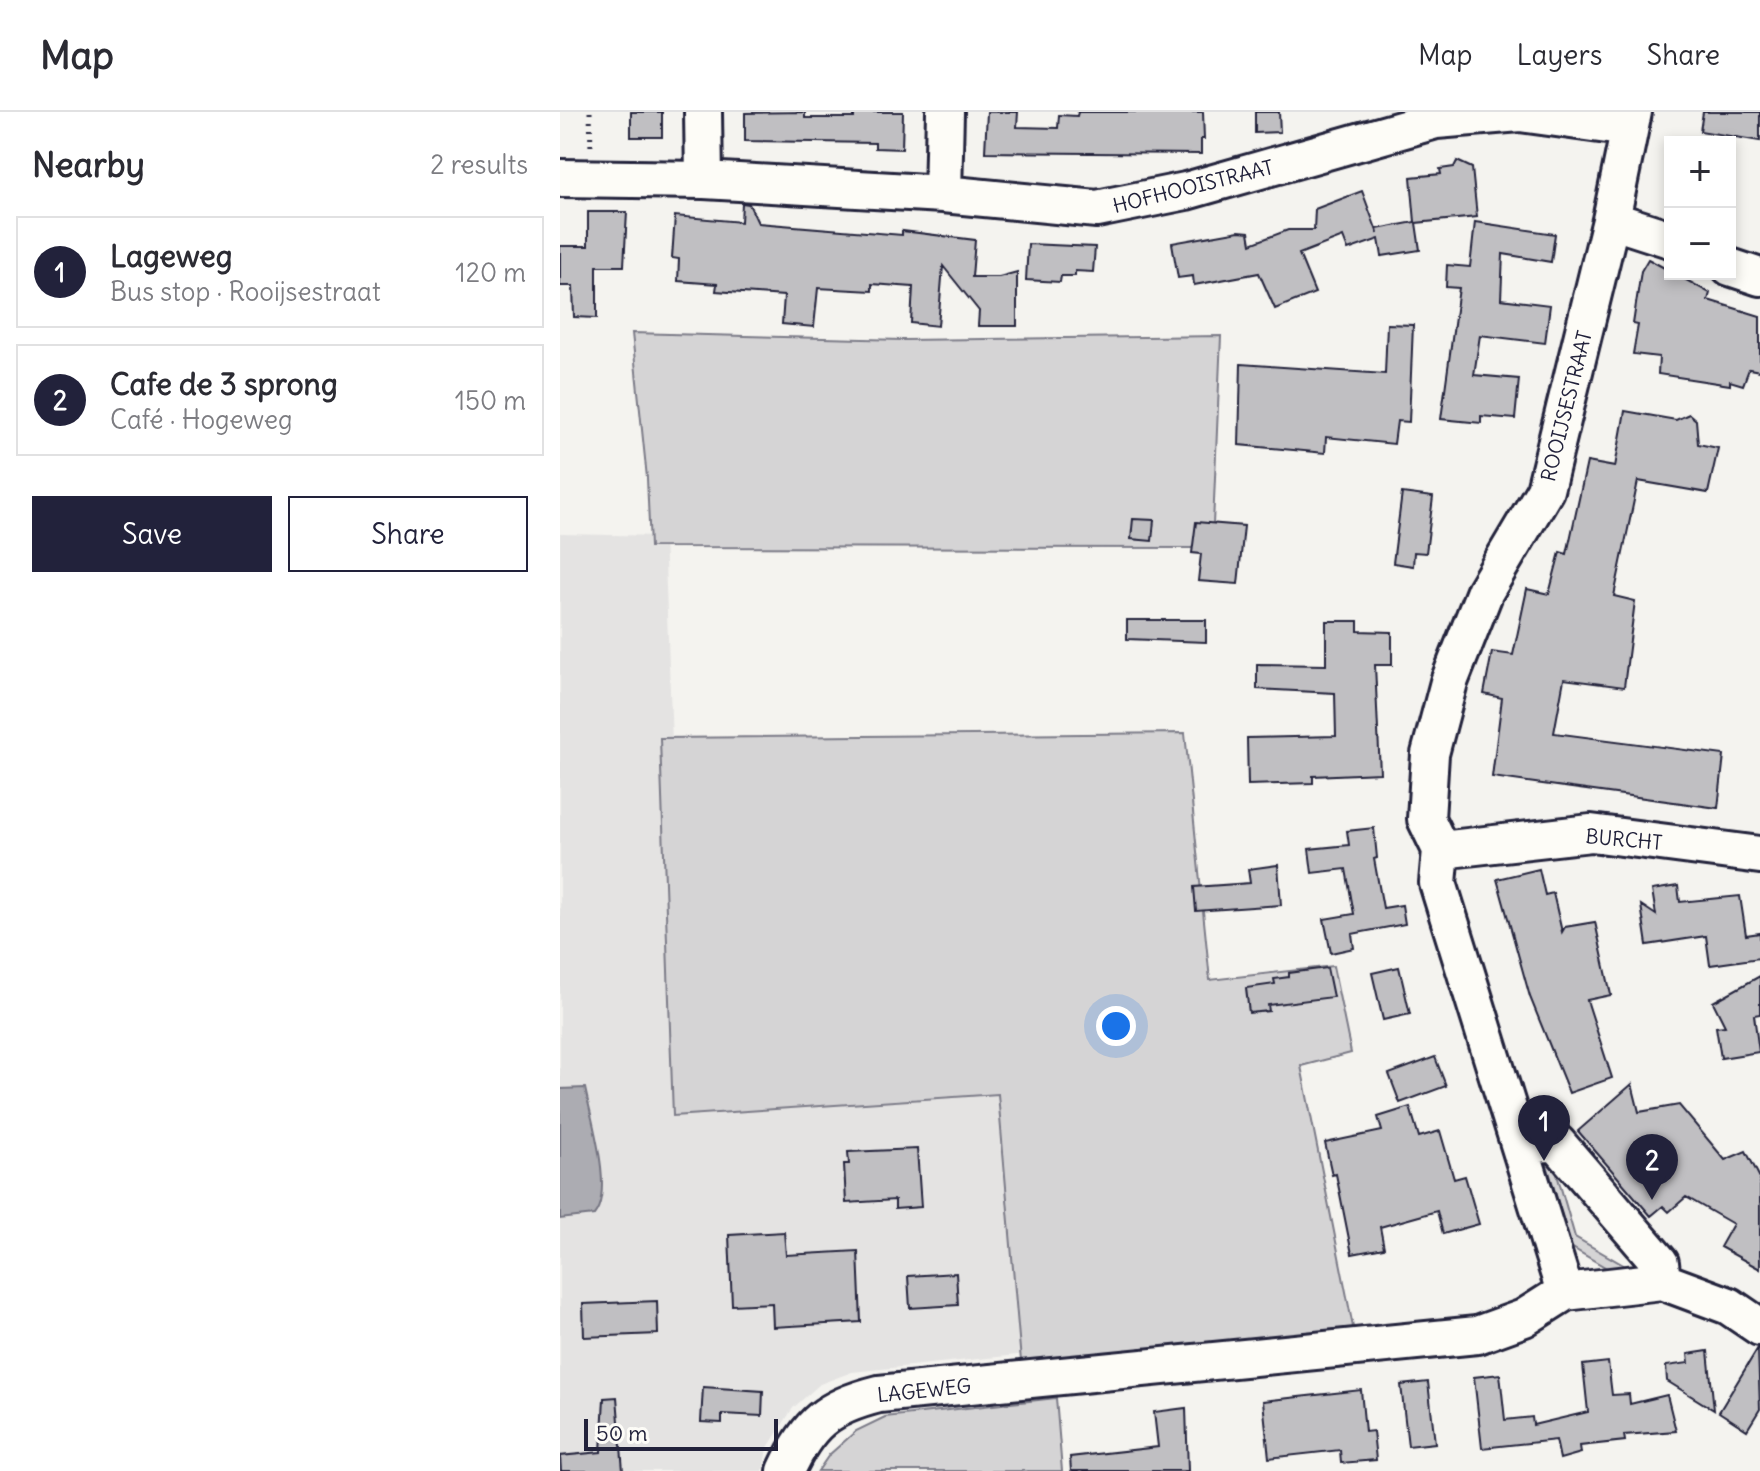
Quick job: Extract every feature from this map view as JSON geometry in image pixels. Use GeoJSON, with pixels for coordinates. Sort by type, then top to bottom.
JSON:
{"type":"FeatureCollection","features":[{"type":"Feature","properties":{"kind":"street"},"geometry":{"type":"LineString","coordinates":[[703,112],[704,180]]}},
{"type":"Feature","properties":{"kind":"street"},"geometry":{"type":"LineString","coordinates":[[943,194],[945,112]]}},
{"type":"Feature","properties":{"kind":"street","name":"HOFHOOISTRAAT"},"geometry":{"type":"LineString","coordinates":[[560,178],[704,180],[943,194],[1097,209],[1186,191],[1436,120],[1520,113],[1631,120]]}},
{"type":"Feature","properties":{"kind":"street","name":"ROOIJSESTRAAT"},"geometry":{"type":"LineString","coordinates":[[1565,1292],[1438,883],[1441,850],[1426,819],[1430,754],[1449,682],[1485,591],[1545,490],[1611,220],[1631,120]]}},
{"type":"Feature","properties":{"kind":"street"},"geometry":{"type":"LineString","coordinates":[[1611,220],[1664,237]]}},
{"type":"Feature","properties":{"kind":"street"},"geometry":{"type":"LineString","coordinates":[[1736,269],[1760,277]]}},
{"type":"Feature","properties":{"kind":"street","name":"BURCHT"},"geometry":{"type":"LineString","coordinates":[[1441,850],[1591,833],[1760,855]]}},
{"type":"Feature","properties":{"kind":"street"},"geometry":{"type":"LineString","coordinates":[[1519,1144],[1557,1143],[1660,1263],[1662,1281]]}},
{"type":"Feature","properties":{"kind":"street"},"geometry":{"type":"LineString","coordinates":[[1565,1292],[1662,1281],[1729,1306],[1760,1327]]}},
{"type":"Feature","properties":{"kind":"street","name":"LAGEWEG"},"geometry":{"type":"LineString","coordinates":[[786,1471],[802,1437],[844,1403],[879,1394],[1477,1335],[1524,1318],[1565,1292]]}},
{"type":"Feature","properties":{"kind":"shaded area"},"geometry":{"type":"Polygon","coordinates":[[[632,333],[903,340],[1221,336],[1212,548],[650,547],[647,478],[632,333]]]}},
{"type":"Feature","properties":{"kind":"shaded area"},"geometry":{"type":"Polygon","coordinates":[[[560,534],[664,536],[686,1100],[1007,1087],[1036,1353],[852,1372],[820,1384],[793,1408],[767,1449],[763,1471],[560,1471],[560,534]]]}},
{"type":"Feature","properties":{"kind":"shaded area"},"geometry":{"type":"Polygon","coordinates":[[[1185,733],[1210,980],[1333,966],[1351,1053],[1301,1066],[1355,1337],[1022,1373],[998,1094],[673,1116],[660,738],[1185,733]]]}},
{"type":"Feature","properties":{"kind":"shaded area"},"geometry":{"type":"Polygon","coordinates":[[[585,1088],[602,1172],[600,1204],[594,1215],[560,1219],[560,1089],[585,1088]]]}},
{"type":"Feature","properties":{"kind":"shaded area"},"geometry":{"type":"Polygon","coordinates":[[[1544,1154],[1552,1157],[1575,1237],[1625,1266],[1617,1274],[1571,1247],[1544,1154]]]}},
{"type":"Feature","properties":{"kind":"shaded area"},"geometry":{"type":"Polygon","coordinates":[[[1056,1398],[1062,1471],[818,1471],[829,1455],[856,1431],[885,1417],[1056,1398]]]}},
{"type":"Feature","properties":{"kind":"building"},"geometry":{"type":"Polygon","coordinates":[[[631,112],[662,112],[662,137],[631,137],[631,112]]]}},
{"type":"Feature","properties":{"kind":"building"},"geometry":{"type":"Polygon","coordinates":[[[805,112],[805,118],[854,118],[854,112],[903,112],[902,149],[875,148],[875,143],[745,141],[745,113],[805,112]]]}},
{"type":"Feature","properties":{"kind":"building"},"geometry":{"type":"Polygon","coordinates":[[[987,112],[1018,112],[1017,127],[1058,128],[1059,115],[1077,116],[1078,112],[1203,112],[1204,139],[1201,139],[1201,154],[985,152],[987,112]]]}},
{"type":"Feature","properties":{"kind":"building"},"geometry":{"type":"Polygon","coordinates":[[[1255,112],[1279,112],[1280,132],[1255,133],[1255,112]]]}},
{"type":"Feature","properties":{"kind":"building"},"geometry":{"type":"Polygon","coordinates":[[[1703,112],[1760,112],[1760,141],[1700,131],[1703,112]]]}},
{"type":"Feature","properties":{"kind":"building"},"geometry":{"type":"Polygon","coordinates":[[[1457,161],[1472,168],[1477,217],[1416,223],[1420,250],[1382,256],[1379,239],[1348,250],[1343,237],[1299,254],[1315,293],[1275,309],[1259,273],[1194,285],[1193,276],[1178,278],[1172,243],[1239,231],[1249,232],[1251,244],[1288,230],[1314,230],[1315,209],[1362,191],[1378,234],[1377,229],[1415,222],[1411,177],[1441,174],[1440,169],[1454,167],[1457,161]]]}},
{"type":"Feature","properties":{"kind":"building"},"geometry":{"type":"Polygon","coordinates":[[[742,203],[749,204],[758,223],[902,235],[902,231],[975,240],[972,277],[999,277],[1017,272],[1017,326],[978,326],[979,311],[943,266],[938,326],[911,323],[913,287],[872,284],[872,291],[818,288],[814,327],[782,324],[784,296],[716,291],[717,284],[678,281],[679,259],[672,258],[675,216],[741,222],[742,203]]]}},
{"type":"Feature","properties":{"kind":"building"},"geometry":{"type":"Polygon","coordinates":[[[588,212],[627,212],[624,266],[597,266],[597,318],[574,317],[573,286],[560,286],[560,246],[588,246],[588,212]]]}},
{"type":"Feature","properties":{"kind":"building"},"geometry":{"type":"Polygon","coordinates":[[[1475,222],[1555,234],[1551,262],[1503,254],[1501,299],[1550,305],[1545,343],[1480,335],[1474,375],[1519,379],[1515,419],[1481,416],[1481,423],[1441,419],[1459,288],[1446,287],[1447,265],[1470,267],[1475,222]]]}},
{"type":"Feature","properties":{"kind":"building"},"geometry":{"type":"Polygon","coordinates":[[[1028,244],[1095,247],[1093,272],[1075,271],[1075,276],[1061,276],[1060,282],[1026,280],[1028,244]]]}},
{"type":"Feature","properties":{"kind":"building"},"geometry":{"type":"Polygon","coordinates":[[[1648,259],[1664,268],[1664,280],[1686,280],[1710,293],[1708,300],[1760,316],[1760,371],[1749,369],[1743,385],[1730,381],[1730,385],[1658,374],[1659,357],[1633,354],[1638,325],[1633,324],[1641,271],[1648,259]]]}},
{"type":"Feature","properties":{"kind":"building"},"geometry":{"type":"Polygon","coordinates":[[[1387,324],[1413,325],[1409,422],[1397,421],[1394,444],[1326,437],[1325,453],[1239,445],[1241,364],[1385,374],[1387,324]]]}},
{"type":"Feature","properties":{"kind":"building"},"geometry":{"type":"Polygon","coordinates":[[[1625,411],[1676,420],[1689,414],[1696,420],[1698,444],[1718,448],[1708,493],[1638,481],[1614,596],[1635,601],[1624,687],[1564,679],[1554,733],[1724,755],[1718,808],[1492,777],[1502,698],[1484,694],[1492,652],[1513,655],[1527,589],[1549,594],[1560,552],[1567,554],[1587,462],[1615,467],[1625,411]]]}},
{"type":"Feature","properties":{"kind":"building"},"geometry":{"type":"Polygon","coordinates":[[[1402,493],[1433,497],[1426,553],[1414,552],[1413,566],[1393,563],[1402,493]]]}},
{"type":"Feature","properties":{"kind":"building"},"geometry":{"type":"Polygon","coordinates":[[[1133,519],[1154,520],[1152,541],[1131,539],[1133,519]]]}},
{"type":"Feature","properties":{"kind":"building"},"geometry":{"type":"Polygon","coordinates":[[[1196,522],[1244,526],[1238,584],[1198,581],[1201,554],[1192,553],[1196,522]]]}},
{"type":"Feature","properties":{"kind":"building"},"geometry":{"type":"Polygon","coordinates":[[[1127,620],[1206,620],[1206,642],[1127,639],[1127,620]]]}},
{"type":"Feature","properties":{"kind":"building"},"geometry":{"type":"Polygon","coordinates":[[[1326,621],[1358,621],[1358,631],[1392,632],[1392,665],[1375,665],[1380,773],[1313,776],[1313,783],[1248,785],[1247,738],[1336,736],[1335,693],[1257,689],[1257,664],[1326,665],[1326,621]]]}},
{"type":"Feature","properties":{"kind":"building"},"geometry":{"type":"Polygon","coordinates":[[[1374,828],[1377,858],[1374,859],[1383,908],[1402,905],[1405,924],[1352,934],[1354,948],[1331,953],[1324,919],[1354,914],[1346,869],[1312,873],[1309,849],[1349,845],[1347,831],[1374,828]]]}},
{"type":"Feature","properties":{"kind":"building"},"geometry":{"type":"Polygon","coordinates":[[[1278,865],[1281,905],[1196,911],[1194,887],[1250,883],[1248,869],[1278,865]]]}},
{"type":"Feature","properties":{"kind":"building"},"geometry":{"type":"Polygon","coordinates":[[[1539,869],[1545,895],[1553,893],[1562,932],[1565,927],[1595,922],[1611,995],[1587,1000],[1612,1078],[1569,1093],[1530,997],[1497,879],[1539,869]]]}},
{"type":"Feature","properties":{"kind":"building"},"geometry":{"type":"Polygon","coordinates":[[[1678,886],[1680,902],[1740,896],[1746,935],[1760,933],[1760,958],[1710,965],[1706,936],[1647,945],[1641,905],[1656,915],[1652,890],[1678,886]]]}},
{"type":"Feature","properties":{"kind":"building"},"geometry":{"type":"Polygon","coordinates":[[[1399,967],[1410,1014],[1383,1020],[1372,973],[1399,967]]]}},
{"type":"Feature","properties":{"kind":"building"},"geometry":{"type":"Polygon","coordinates":[[[1327,968],[1333,997],[1268,1005],[1269,1011],[1249,1013],[1246,988],[1275,984],[1274,979],[1289,977],[1289,973],[1327,968]]]}},
{"type":"Feature","properties":{"kind":"building"},"geometry":{"type":"Polygon","coordinates":[[[1760,976],[1760,1014],[1754,1015],[1759,1052],[1721,1058],[1716,1027],[1725,1026],[1713,1002],[1760,976]]]}},
{"type":"Feature","properties":{"kind":"building"},"geometry":{"type":"Polygon","coordinates":[[[1435,1057],[1446,1086],[1400,1103],[1389,1074],[1435,1057]]]}},
{"type":"Feature","properties":{"kind":"building"},"geometry":{"type":"Polygon","coordinates":[[[1632,1084],[1639,1112],[1679,1105],[1725,1160],[1746,1151],[1760,1178],[1760,1269],[1720,1247],[1733,1224],[1686,1197],[1669,1212],[1663,1206],[1651,1216],[1578,1131],[1632,1084]]]}},
{"type":"Feature","properties":{"kind":"building"},"geometry":{"type":"Polygon","coordinates":[[[1410,1107],[1419,1137],[1440,1131],[1454,1179],[1465,1176],[1479,1224],[1443,1234],[1437,1211],[1380,1227],[1384,1248],[1352,1254],[1336,1174],[1332,1175],[1325,1143],[1382,1131],[1378,1117],[1410,1107]]]}},
{"type":"Feature","properties":{"kind":"building"},"geometry":{"type":"Polygon","coordinates":[[[917,1149],[921,1207],[895,1209],[895,1200],[846,1203],[844,1164],[849,1164],[848,1152],[917,1149]]]}},
{"type":"Feature","properties":{"kind":"building"},"geometry":{"type":"Polygon","coordinates":[[[784,1232],[786,1255],[858,1251],[861,1322],[773,1327],[772,1303],[732,1305],[729,1235],[784,1232]]]}},
{"type":"Feature","properties":{"kind":"building"},"geometry":{"type":"Polygon","coordinates":[[[956,1273],[958,1305],[910,1308],[908,1276],[956,1273]]]}},
{"type":"Feature","properties":{"kind":"building"},"geometry":{"type":"Polygon","coordinates":[[[657,1301],[658,1334],[584,1337],[583,1304],[657,1301]]]}},
{"type":"Feature","properties":{"kind":"building"},"geometry":{"type":"Polygon","coordinates":[[[1758,1348],[1760,1409],[1747,1430],[1719,1412],[1758,1348]]]}},
{"type":"Feature","properties":{"kind":"building"},"geometry":{"type":"Polygon","coordinates":[[[1708,1351],[1714,1410],[1667,1381],[1666,1366],[1689,1363],[1688,1354],[1708,1351]]]}},
{"type":"Feature","properties":{"kind":"building"},"geometry":{"type":"Polygon","coordinates":[[[1608,1362],[1612,1395],[1629,1394],[1630,1404],[1667,1395],[1676,1431],[1624,1435],[1625,1441],[1580,1446],[1581,1453],[1560,1459],[1556,1440],[1482,1448],[1474,1377],[1500,1374],[1505,1420],[1532,1417],[1533,1425],[1588,1412],[1583,1365],[1608,1362]]]}},
{"type":"Feature","properties":{"kind":"building"},"geometry":{"type":"Polygon","coordinates":[[[1428,1382],[1435,1443],[1408,1446],[1401,1385],[1428,1382]]]}},
{"type":"Feature","properties":{"kind":"building"},"geometry":{"type":"Polygon","coordinates":[[[703,1387],[763,1391],[762,1416],[722,1414],[722,1423],[701,1422],[703,1387]]]}},
{"type":"Feature","properties":{"kind":"building"},"geometry":{"type":"Polygon","coordinates":[[[1361,1390],[1365,1432],[1373,1431],[1376,1460],[1341,1463],[1340,1450],[1269,1458],[1263,1401],[1361,1390]]]}},
{"type":"Feature","properties":{"kind":"building"},"geometry":{"type":"Polygon","coordinates":[[[617,1397],[623,1471],[561,1471],[560,1456],[601,1452],[604,1398],[617,1397]]]}},
{"type":"Feature","properties":{"kind":"building"},"geometry":{"type":"Polygon","coordinates":[[[1186,1408],[1188,1471],[1071,1471],[1070,1457],[1158,1447],[1154,1412],[1186,1408]]]}},
{"type":"Feature","properties":{"kind":"place","name":"Lageweg"},"geometry":{"type":"Point","coordinates":[1544,1161]}},
{"type":"Feature","properties":{"kind":"place","name":"Cafe de 3 sprong"},"geometry":{"type":"Point","coordinates":[1652,1200]}}]}
